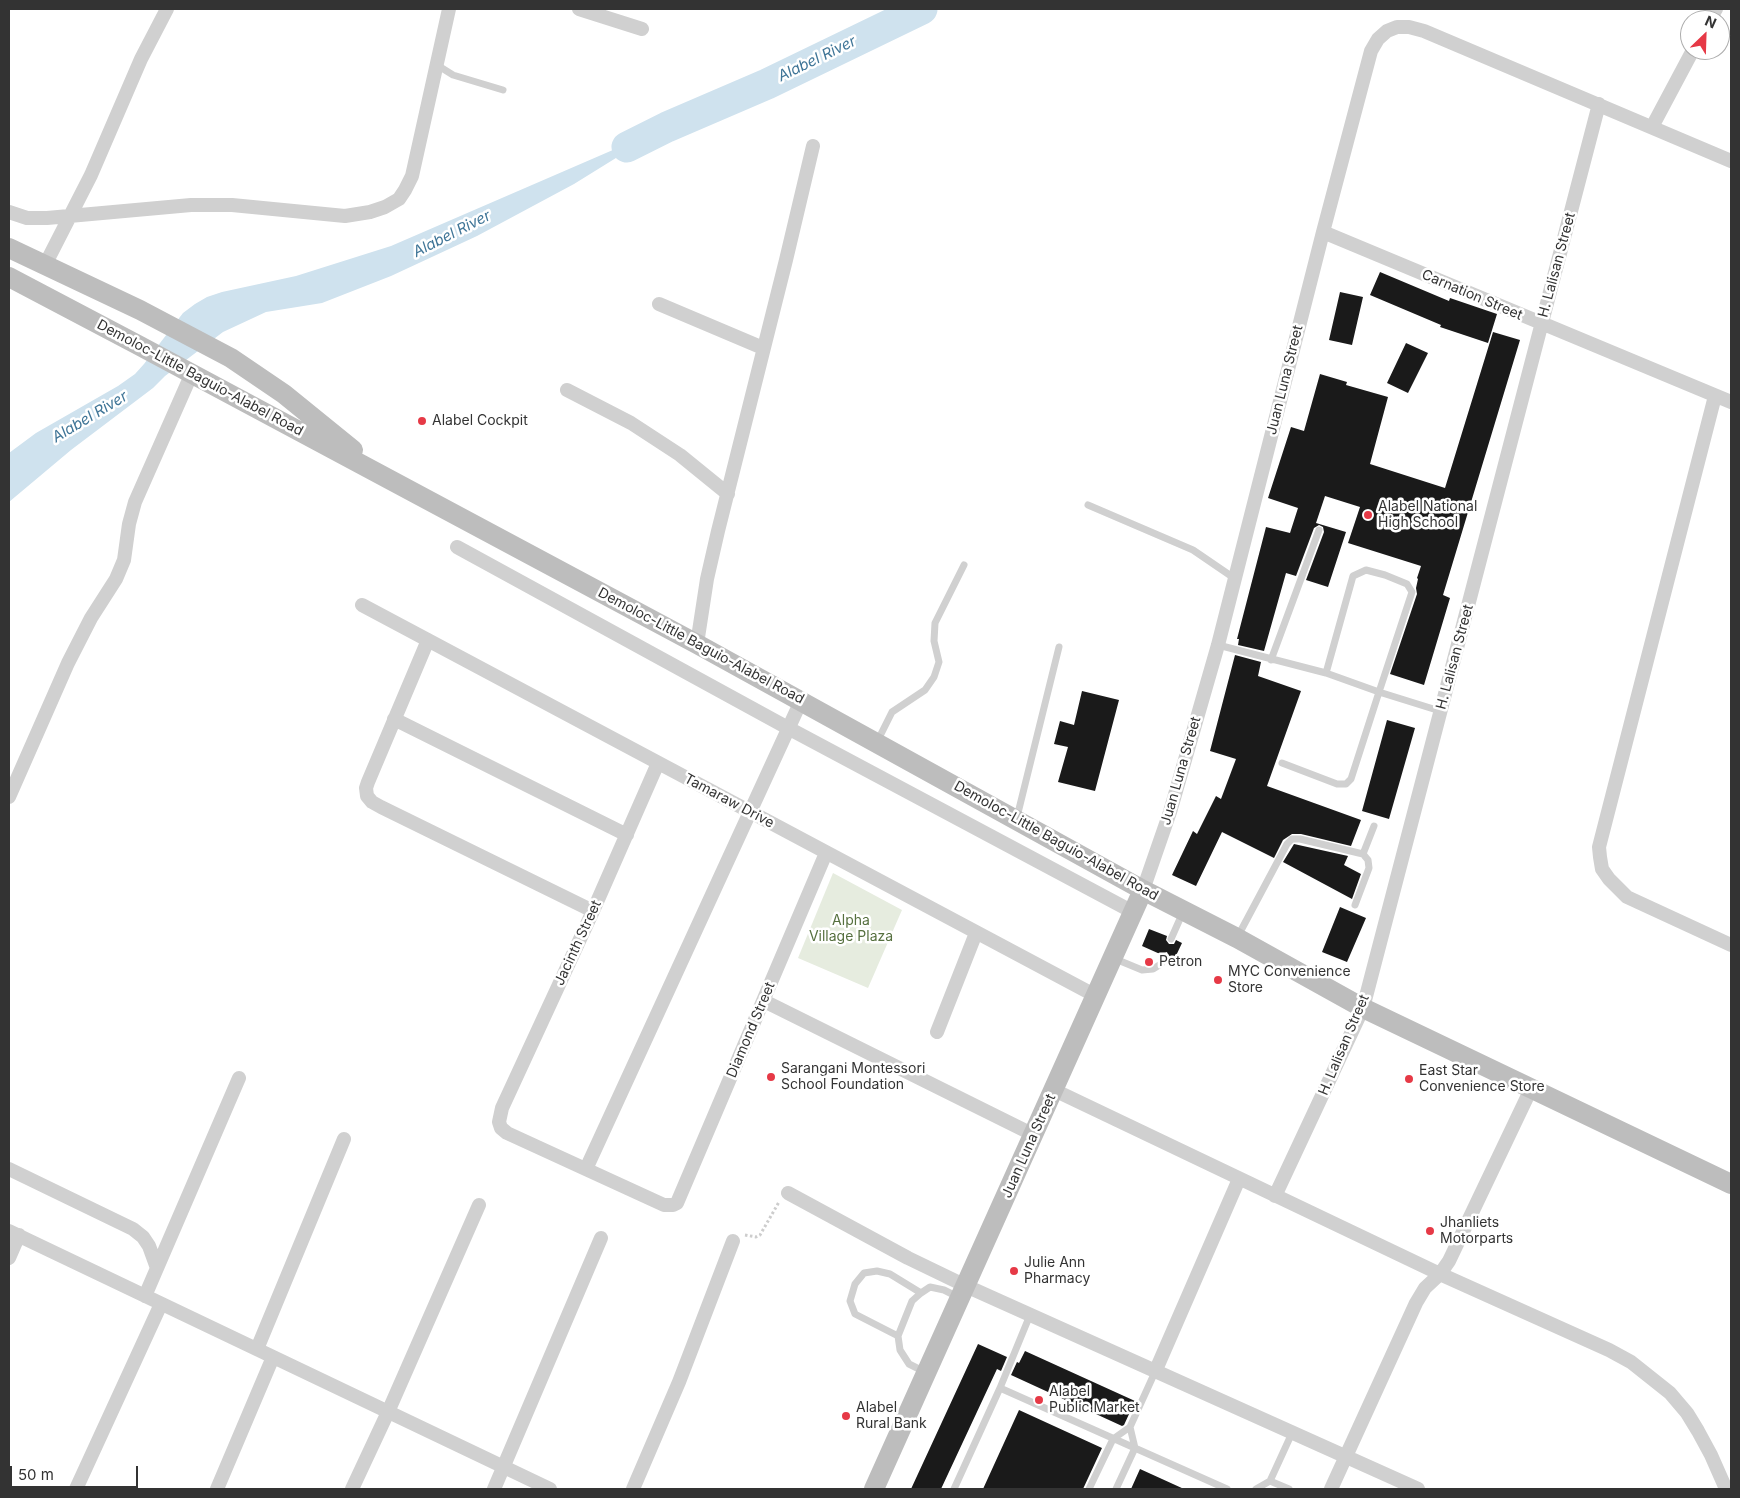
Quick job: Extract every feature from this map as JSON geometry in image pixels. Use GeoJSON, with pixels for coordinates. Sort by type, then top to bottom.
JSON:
{"type":"FeatureCollection","features":[{"type":"Feature","properties":{"kind":"main road","name":"Demoloc-Little Baguio-Alabel Road"},"geometry":{"type":"LineString","coordinates":[[9,248],[140,310],[218,351],[284,394],[390,479]]}},
{"type":"Feature","properties":{"kind":"main road","name":"Demoloc-Little Baguio-Alabel Road"},"geometry":{"type":"LineString","coordinates":[[9,277],[801,700],[1143,890],[1237,938],[1363,1008],[1731,1184]]}},
{"type":"Feature","properties":{"kind":"main road","name":"Juan Luna Street"},"geometry":{"type":"LineString","coordinates":[[874,1489],[926,1373],[955,1288],[1034,1135],[1143,890]]}},
{"type":"Feature","properties":{"kind":"street"},"geometry":{"type":"LineString","coordinates":[[45,265],[108,139],[141,59],[167,9]]}},
{"type":"Feature","properties":{"kind":"street"},"geometry":{"type":"LineString","coordinates":[[9,212],[27,218],[47,218],[191,205],[232,205],[345,216],[386,207],[399,199],[406,190],[412,176],[449,9]]}},
{"type":"Feature","properties":{"kind":"street"},"geometry":{"type":"LineString","coordinates":[[579,9],[642,29]]}},
{"type":"Feature","properties":{"kind":"street","name":"Juan Luna Street"},"geometry":{"type":"LineString","coordinates":[[1143,890],[1170,812],[1218,645],[1371,51],[1378,39],[1387,31],[1397,27],[1408,27],[1424,31],[1598,104]]}},
{"type":"Feature","properties":{"kind":"street"},"geometry":{"type":"LineString","coordinates":[[1652,127],[1688,60]]}},
{"type":"Feature","properties":{"kind":"street"},"geometry":{"type":"LineString","coordinates":[[1598,104],[1731,161]]}},
{"type":"Feature","properties":{"kind":"street","name":"H. Lalisan Street"},"geometry":{"type":"LineString","coordinates":[[1275,1196],[1363,1008],[1598,104]]}},
{"type":"Feature","properties":{"kind":"street"},"geometry":{"type":"LineString","coordinates":[[697,644],[707,579],[813,146]]}},
{"type":"Feature","properties":{"kind":"street","name":"Carnation Street"},"geometry":{"type":"LineString","coordinates":[[1323,232],[1731,402]]}},
{"type":"Feature","properties":{"kind":"street"},"geometry":{"type":"LineString","coordinates":[[659,304],[763,348]]}},
{"type":"Feature","properties":{"kind":"street"},"geometry":{"type":"LineString","coordinates":[[9,797],[68,663],[91,618],[116,579],[124,560],[129,524],[135,502],[188,371]]}},
{"type":"Feature","properties":{"kind":"street"},"geometry":{"type":"LineString","coordinates":[[568,390],[631,423],[680,455],[728,494]]}},
{"type":"Feature","properties":{"kind":"street"},"geometry":{"type":"LineString","coordinates":[[1715,396],[1602,838],[1600,857],[1602,869],[1627,897],[1731,945]]}},
{"type":"Feature","properties":{"kind":"street"},"geometry":{"type":"LineString","coordinates":[[457,547],[788,728],[1133,912]]}},
{"type":"Feature","properties":{"kind":"street","name":"Tamaraw Drive"},"geometry":{"type":"LineString","coordinates":[[362,605],[1096,996]]}},
{"type":"Feature","properties":{"kind":"street"},"geometry":{"type":"LineString","coordinates":[[428,640],[368,782],[366,788],[367,796],[372,802],[593,912]]}},
{"type":"Feature","properties":{"kind":"street"},"geometry":{"type":"LineString","coordinates":[[586,1169],[801,700]]}},
{"type":"Feature","properties":{"kind":"street"},"geometry":{"type":"LineString","coordinates":[[394,719],[627,835]]}},
{"type":"Feature","properties":{"kind":"street","name":"Jacinth Street"},"geometry":{"type":"LineString","coordinates":[[586,1169],[507,1133],[501,1128],[499,1122],[502,1108],[593,912],[658,763]]}},
{"type":"Feature","properties":{"kind":"street","name":"Diamond Street"},"geometry":{"type":"LineString","coordinates":[[586,1169],[664,1206],[674,1205],[679,1198],[826,853]]}},
{"type":"Feature","properties":{"kind":"street"},"geometry":{"type":"LineString","coordinates":[[938,1032],[976,933]]}},
{"type":"Feature","properties":{"kind":"street"},"geometry":{"type":"LineString","coordinates":[[764,1001],[1034,1135]]}},
{"type":"Feature","properties":{"kind":"street"},"geometry":{"type":"LineString","coordinates":[[145,1296],[239,1078]]}},
{"type":"Feature","properties":{"kind":"street"},"geometry":{"type":"LineString","coordinates":[[1331,1489],[1416,1303],[1425,1288],[1440,1274],[1454,1252],[1531,1089]]}},
{"type":"Feature","properties":{"kind":"street"},"geometry":{"type":"LineString","coordinates":[[1054,1090],[1440,1274],[1609,1350],[1631,1362],[1670,1394],[1687,1413],[1711,1455],[1726,1489]]}},
{"type":"Feature","properties":{"kind":"street"},"geometry":{"type":"LineString","coordinates":[[257,1349],[344,1139]]}},
{"type":"Feature","properties":{"kind":"street"},"geometry":{"type":"LineString","coordinates":[[9,1169],[133,1229],[143,1237],[149,1246],[157,1268]]}},
{"type":"Feature","properties":{"kind":"street"},"geometry":{"type":"LineString","coordinates":[[1155,1372],[1239,1179]]}},
{"type":"Feature","properties":{"kind":"street"},"geometry":{"type":"LineString","coordinates":[[788,1193],[908,1258],[955,1288],[1030,1316],[1418,1489]]}},
{"type":"Feature","properties":{"kind":"street"},"geometry":{"type":"LineString","coordinates":[[352,1489],[388,1412],[479,1204]]}},
{"type":"Feature","properties":{"kind":"street"},"geometry":{"type":"LineString","coordinates":[[9,1258],[14,1233],[550,1489]]}},
{"type":"Feature","properties":{"kind":"street"},"geometry":{"type":"LineString","coordinates":[[494,1489],[601,1238]]}},
{"type":"Feature","properties":{"kind":"street"},"geometry":{"type":"LineString","coordinates":[[633,1489],[679,1382],[733,1241]]}},
{"type":"Feature","properties":{"kind":"street"},"geometry":{"type":"LineString","coordinates":[[76,1489],[161,1304]]}},
{"type":"Feature","properties":{"kind":"street"},"geometry":{"type":"LineString","coordinates":[[217,1489],[273,1357]]}},
{"type":"Feature","properties":{"kind":"lane"},"geometry":{"type":"LineString","coordinates":[[436,64],[453,75],[502,90]]}},
{"type":"Feature","properties":{"kind":"lane"},"geometry":{"type":"LineString","coordinates":[[1088,505],[1193,550],[1234,578]]}},
{"type":"Feature","properties":{"kind":"lane"},"geometry":{"type":"LineString","coordinates":[[1271,660],[1319,530]]}},
{"type":"Feature","properties":{"kind":"lane"},"geometry":{"type":"LineString","coordinates":[[876,743],[892,712],[925,690],[934,677],[939,662],[934,641],[935,623],[964,565]]}},
{"type":"Feature","properties":{"kind":"lane"},"geometry":{"type":"LineString","coordinates":[[1282,763],[1337,784],[1346,784],[1351,780],[1412,592],[1408,584],[1386,575],[1366,570],[1353,576],[1326,673]]}},
{"type":"Feature","properties":{"kind":"lane"},"geometry":{"type":"LineString","coordinates":[[1218,645],[1326,673],[1440,711]]}},
{"type":"Feature","properties":{"kind":"lane"},"geometry":{"type":"LineString","coordinates":[[1016,820],[1059,647]]}},
{"type":"Feature","properties":{"kind":"lane"},"geometry":{"type":"LineString","coordinates":[[1363,854],[1374,826]]}},
{"type":"Feature","properties":{"kind":"lane"},"geometry":{"type":"LineString","coordinates":[[1237,938],[1292,839],[1300,839],[1363,854],[1368,860],[1369,868],[1355,905]]}},
{"type":"Feature","properties":{"kind":"lane"},"geometry":{"type":"LineString","coordinates":[[1171,939],[1183,911]]}},
{"type":"Feature","properties":{"kind":"lane"},"geometry":{"type":"LineString","coordinates":[[1113,958],[1142,970],[1153,969],[1161,964],[1164,957]]}},
{"type":"Feature","properties":{"kind":"lane"},"geometry":{"type":"LineString","coordinates":[[898,1336],[855,1314],[850,1301],[855,1284],[864,1273],[877,1271],[890,1274],[921,1293]]}},
{"type":"Feature","properties":{"kind":"lane"},"geometry":{"type":"LineString","coordinates":[[926,1373],[909,1364],[900,1350],[898,1336],[912,1301],[921,1293],[930,1287],[955,1288]]}},
{"type":"Feature","properties":{"kind":"lane"},"geometry":{"type":"LineString","coordinates":[[954,1489],[1030,1316]]}},
{"type":"Feature","properties":{"kind":"lane"},"geometry":{"type":"LineString","coordinates":[[1089,1489],[1113,1439],[1130,1427],[1155,1372]]}},
{"type":"Feature","properties":{"kind":"lane"},"geometry":{"type":"LineString","coordinates":[[1000,1388],[1227,1489]]}},
{"type":"Feature","properties":{"kind":"lane"},"geometry":{"type":"LineString","coordinates":[[1116,1489],[1135,1448],[1130,1427]]}},
{"type":"Feature","properties":{"kind":"lane"},"geometry":{"type":"LineString","coordinates":[[1256,1489],[1270,1481],[1292,1433]]}},
{"type":"Feature","properties":{"kind":"lane"},"geometry":{"type":"LineString","coordinates":[[1270,1481],[1289,1489]]}},
{"type":"Feature","properties":{"kind":"path"},"geometry":{"type":"LineString","coordinates":[[733,1241],[739,1235],[756,1237],[760,1235],[776,1205],[788,1193]]}},
{"type":"Feature","properties":{"kind":"green space","name":"Alpha Village Plaza"},"geometry":{"type":"Polygon","coordinates":[[[833,873],[902,910],[868,988],[798,958],[833,873]]]}},
{"type":"Feature","properties":{"kind":"water"},"geometry":{"type":"Polygon","coordinates":[[[666,127],[574,184],[477,236],[391,276],[322,303],[266,312],[223,332],[71,450],[9,502],[9,453],[36,433],[118,386],[135,374],[183,313],[207,297],[296,276],[391,246],[666,127]]]}},
{"type":"Feature","properties":{"kind":"building"},"geometry":{"type":"Polygon","coordinates":[[[1380,272],[1449,301],[1450,298],[1497,314],[1488,343],[1440,327],[1441,325],[1370,295],[1380,272]]]}},
{"type":"Feature","properties":{"kind":"building"},"geometry":{"type":"Polygon","coordinates":[[[1340,292],[1363,297],[1352,345],[1329,340],[1340,292]]]}},
{"type":"Feature","properties":{"kind":"building"},"geometry":{"type":"Polygon","coordinates":[[[1493,332],[1520,340],[1443,595],[1450,598],[1424,685],[1390,674],[1417,594],[1417,578],[1421,566],[1348,543],[1360,507],[1325,496],[1316,523],[1346,532],[1328,587],[1306,580],[1324,532],[1323,527],[1319,525],[1314,528],[1296,576],[1286,573],[1264,651],[1238,645],[1239,639],[1237,639],[1266,527],[1290,533],[1298,508],[1268,498],[1291,427],[1304,431],[1320,374],[1347,382],[1346,385],[1388,397],[1370,464],[1445,488],[1493,332]]]}},
{"type":"Feature","properties":{"kind":"building"},"geometry":{"type":"Polygon","coordinates":[[[1406,343],[1428,353],[1408,393],[1387,383],[1406,343]]]}},
{"type":"Feature","properties":{"kind":"building"},"geometry":{"type":"Polygon","coordinates":[[[1235,655],[1261,662],[1258,676],[1301,691],[1267,786],[1361,820],[1351,846],[1301,834],[1292,834],[1283,840],[1274,858],[1222,832],[1196,886],[1172,875],[1193,831],[1197,834],[1216,796],[1221,799],[1236,759],[1210,751],[1235,655]]]}},
{"type":"Feature","properties":{"kind":"building"},"geometry":{"type":"Polygon","coordinates":[[[1082,691],[1119,700],[1095,791],[1058,782],[1068,747],[1054,744],[1060,721],[1074,725],[1082,691]]]}},
{"type":"Feature","properties":{"kind":"building"},"geometry":{"type":"Polygon","coordinates":[[[1387,720],[1415,728],[1389,819],[1362,811],[1387,720]]]}},
{"type":"Feature","properties":{"kind":"building"},"geometry":{"type":"Polygon","coordinates":[[[1294,844],[1348,856],[1344,865],[1361,874],[1352,899],[1283,862],[1294,844]]]}},
{"type":"Feature","properties":{"kind":"building"},"geometry":{"type":"Polygon","coordinates":[[[1340,907],[1366,918],[1347,962],[1322,952],[1340,907]]]}},
{"type":"Feature","properties":{"kind":"building"},"geometry":{"type":"Polygon","coordinates":[[[1149,929],[1167,936],[1166,940],[1169,944],[1174,944],[1176,940],[1182,943],[1174,960],[1169,958],[1167,952],[1160,954],[1142,946],[1149,929]]]}},
{"type":"Feature","properties":{"kind":"building"},"geometry":{"type":"Polygon","coordinates":[[[978,1344],[1007,1357],[1001,1371],[997,1369],[941,1489],[911,1489],[978,1344]]]}},
{"type":"Feature","properties":{"kind":"building"},"geometry":{"type":"Polygon","coordinates":[[[1025,1351],[1135,1401],[1124,1425],[1122,1426],[1011,1375],[1025,1351]]]}},
{"type":"Feature","properties":{"kind":"building"},"geometry":{"type":"Polygon","coordinates":[[[1019,1410],[1102,1448],[1083,1489],[983,1489],[1019,1410]]]}},
{"type":"Feature","properties":{"kind":"building"},"geometry":{"type":"Polygon","coordinates":[[[1140,1469],[1184,1489],[1131,1489],[1140,1469]]]}},
{"type":"Feature","properties":{"kind":"waterway","name":"Alabel River"},"geometry":{"type":"LineString","coordinates":[[627,147],[667,127],[767,84],[922,9]]}},
{"type":"Feature","properties":{"kind":"place","name":"Alabel Cockpit"},"geometry":{"type":"Point","coordinates":[422,421]}},
{"type":"Feature","properties":{"kind":"place","name":"Alabel National High School"},"geometry":{"type":"Point","coordinates":[1368,515]}},
{"type":"Feature","properties":{"kind":"place","name":"Petron"},"geometry":{"type":"Point","coordinates":[1149,962]}},
{"type":"Feature","properties":{"kind":"place","name":"MYC Convenience Store"},"geometry":{"type":"Point","coordinates":[1218,980]}},
{"type":"Feature","properties":{"kind":"place","name":"Sarangani Montessori School Foundation"},"geometry":{"type":"Point","coordinates":[771,1077]}},
{"type":"Feature","properties":{"kind":"place","name":"East Star Convenience Store"},"geometry":{"type":"Point","coordinates":[1409,1079]}},
{"type":"Feature","properties":{"kind":"place","name":"Jhanliets Motorparts"},"geometry":{"type":"Point","coordinates":[1430,1231]}},
{"type":"Feature","properties":{"kind":"place","name":"Julie Ann Pharmacy"},"geometry":{"type":"Point","coordinates":[1014,1271]}},
{"type":"Feature","properties":{"kind":"place","name":"Alabel Public Market"},"geometry":{"type":"Point","coordinates":[1039,1400]}},
{"type":"Feature","properties":{"kind":"place","name":"Alabel Rural Bank"},"geometry":{"type":"Point","coordinates":[846,1416]}}]}
